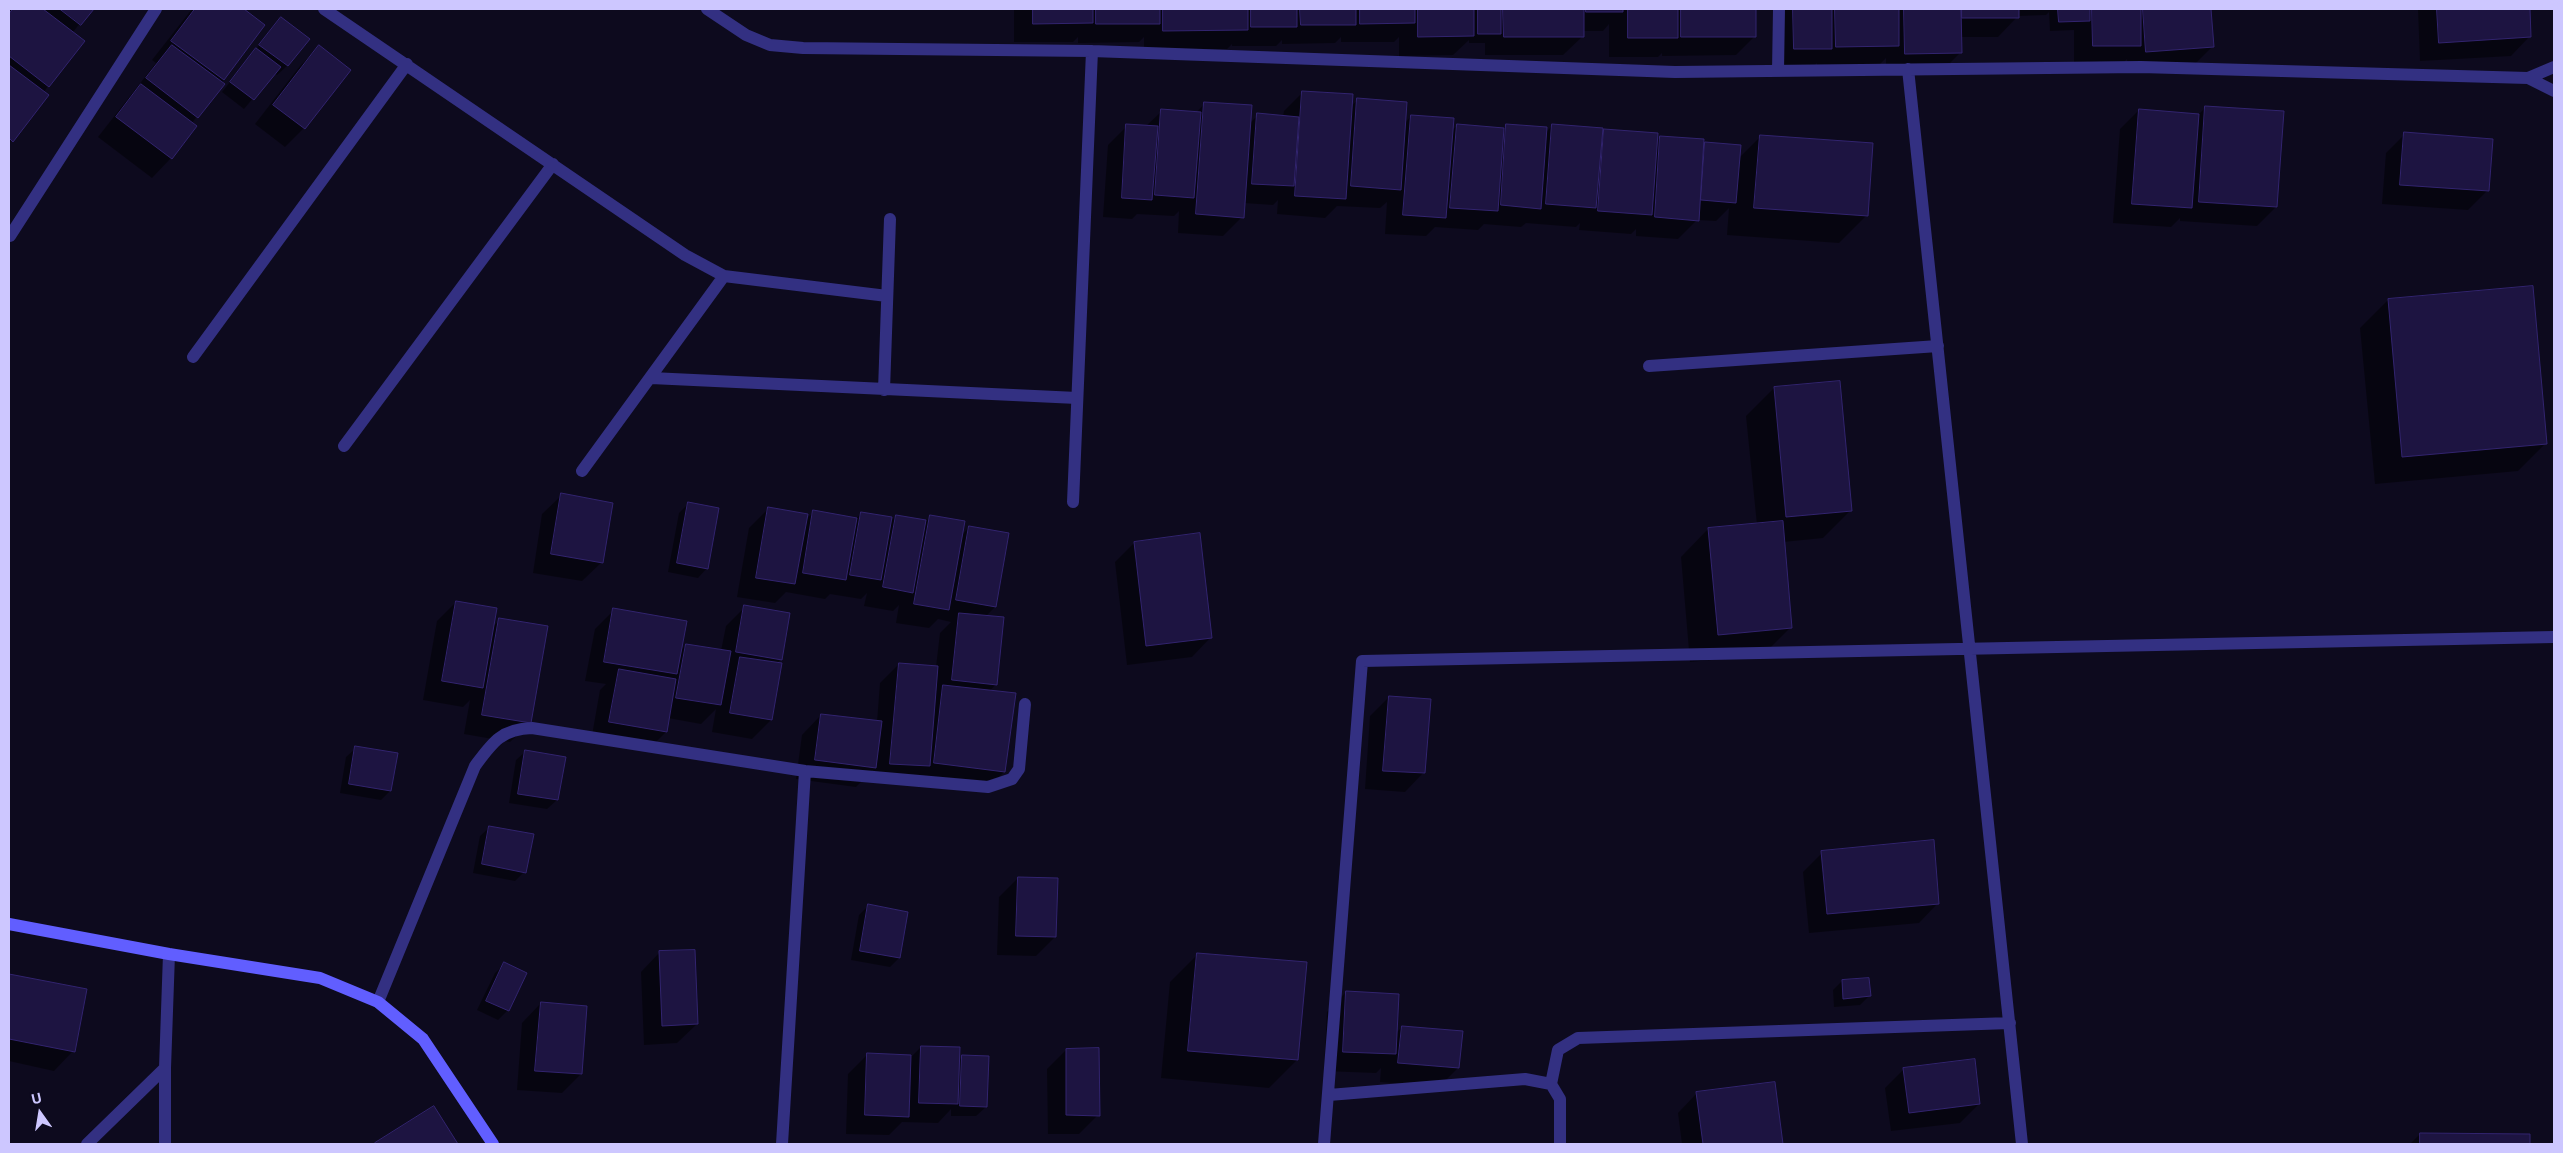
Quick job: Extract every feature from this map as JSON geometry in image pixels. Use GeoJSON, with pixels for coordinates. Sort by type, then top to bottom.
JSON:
{"type":"FeatureCollection","features":[{"type":"Feature","properties":{"kind":"street"},"geometry":{"type":"LineString","coordinates":[[10,236],[156,9]]}},
{"type":"Feature","properties":{"kind":"street"},"geometry":{"type":"LineString","coordinates":[[324,9],[408,64],[685,255],[724,276],[887,296]]}},
{"type":"Feature","properties":{"kind":"street"},"geometry":{"type":"LineString","coordinates":[[707,9],[746,35],[770,45],[1092,51],[1676,72],[2140,67],[2528,78],[2554,67]]}},
{"type":"Feature","properties":{"kind":"street"},"geometry":{"type":"LineString","coordinates":[[1778,71],[1779,9]]}},
{"type":"Feature","properties":{"kind":"street"},"geometry":{"type":"LineString","coordinates":[[1073,502],[1092,51]]}},
{"type":"Feature","properties":{"kind":"street"},"geometry":{"type":"LineString","coordinates":[[193,357],[408,64]]}},
{"type":"Feature","properties":{"kind":"street"},"geometry":{"type":"LineString","coordinates":[[1908,69],[2022,1144]]}},
{"type":"Feature","properties":{"kind":"street"},"geometry":{"type":"LineString","coordinates":[[2528,78],[2554,91]]}},
{"type":"Feature","properties":{"kind":"street"},"geometry":{"type":"LineString","coordinates":[[344,446],[553,164]]}},
{"type":"Feature","properties":{"kind":"street"},"geometry":{"type":"LineString","coordinates":[[884,390],[890,219]]}},
{"type":"Feature","properties":{"kind":"street"},"geometry":{"type":"LineString","coordinates":[[582,471],[724,276]]}},
{"type":"Feature","properties":{"kind":"street"},"geometry":{"type":"LineString","coordinates":[[1649,366],[1938,346]]}},
{"type":"Feature","properties":{"kind":"street"},"geometry":{"type":"LineString","coordinates":[[651,378],[1077,398]]}},
{"type":"Feature","properties":{"kind":"street"},"geometry":{"type":"LineString","coordinates":[[1324,1144],[1362,661],[2554,637]]}},
{"type":"Feature","properties":{"kind":"street"},"geometry":{"type":"LineString","coordinates":[[378,1002],[475,766],[491,743],[503,735],[521,728],[532,728],[805,771],[966,787],[988,787],[1012,780],[1021,764],[1025,704]]}},
{"type":"Feature","properties":{"kind":"street"},"geometry":{"type":"LineString","coordinates":[[782,1144],[805,771]]}},
{"type":"Feature","properties":{"kind":"street"},"geometry":{"type":"LineString","coordinates":[[9,924],[169,954],[320,978],[378,1002],[423,1039],[493,1144]]}},
{"type":"Feature","properties":{"kind":"street"},"geometry":{"type":"LineString","coordinates":[[165,1144],[165,1068],[169,954]]}},
{"type":"Feature","properties":{"kind":"street"},"geometry":{"type":"LineString","coordinates":[[1560,1144],[1560,1099],[1551,1084],[1558,1050],[1578,1038],[2010,1023]]}},
{"type":"Feature","properties":{"kind":"street"},"geometry":{"type":"LineString","coordinates":[[87,1144],[165,1068]]}},
{"type":"Feature","properties":{"kind":"street"},"geometry":{"type":"LineString","coordinates":[[1328,1095],[1525,1079],[1551,1084]]}},
{"type":"Feature","properties":{"kind":"building"},"geometry":{"type":"Polygon","coordinates":[[[13,9],[43,9],[85,41],[49,87],[9,56],[9,14],[13,9]]]}},
{"type":"Feature","properties":{"kind":"building"},"geometry":{"type":"Polygon","coordinates":[[[60,9],[94,9],[81,25],[60,9]]]}},
{"type":"Feature","properties":{"kind":"building"},"geometry":{"type":"Polygon","coordinates":[[[195,9],[244,9],[265,25],[224,80],[171,41],[195,9]]]}},
{"type":"Feature","properties":{"kind":"building"},"geometry":{"type":"Polygon","coordinates":[[[1033,9],[1093,9],[1093,23],[1033,24],[1033,9]]]}},
{"type":"Feature","properties":{"kind":"building"},"geometry":{"type":"Polygon","coordinates":[[[1096,9],[1160,9],[1160,24],[1096,24],[1096,9]]]}},
{"type":"Feature","properties":{"kind":"building"},"geometry":{"type":"Polygon","coordinates":[[[1163,9],[1248,9],[1248,30],[1163,31],[1163,9]]]}},
{"type":"Feature","properties":{"kind":"building"},"geometry":{"type":"Polygon","coordinates":[[[1251,9],[1297,9],[1297,27],[1251,27],[1251,9]]]}},
{"type":"Feature","properties":{"kind":"building"},"geometry":{"type":"Polygon","coordinates":[[[1300,9],[1356,9],[1356,25],[1301,25],[1300,9]]]}},
{"type":"Feature","properties":{"kind":"building"},"geometry":{"type":"Polygon","coordinates":[[[1360,9],[1415,9],[1415,23],[1360,24],[1360,9]]]}},
{"type":"Feature","properties":{"kind":"building"},"geometry":{"type":"Polygon","coordinates":[[[1418,9],[1474,9],[1474,36],[1418,37],[1418,9]]]}},
{"type":"Feature","properties":{"kind":"building"},"geometry":{"type":"Polygon","coordinates":[[[1478,9],[1501,9],[1501,34],[1478,34],[1478,9]]]}},
{"type":"Feature","properties":{"kind":"building"},"geometry":{"type":"Polygon","coordinates":[[[1503,9],[1584,9],[1584,37],[1504,37],[1503,9]]]}},
{"type":"Feature","properties":{"kind":"building"},"geometry":{"type":"Polygon","coordinates":[[[1586,9],[1623,9],[1623,12],[1586,12],[1586,9]]]}},
{"type":"Feature","properties":{"kind":"building"},"geometry":{"type":"Polygon","coordinates":[[[1628,9],[1678,9],[1678,38],[1628,38],[1628,9]]]}},
{"type":"Feature","properties":{"kind":"building"},"geometry":{"type":"Polygon","coordinates":[[[1681,9],[1756,9],[1756,37],[1681,37],[1681,9]]]}},
{"type":"Feature","properties":{"kind":"building"},"geometry":{"type":"Polygon","coordinates":[[[1793,9],[1832,9],[1832,49],[1794,49],[1793,9]]]}},
{"type":"Feature","properties":{"kind":"building"},"geometry":{"type":"Polygon","coordinates":[[[1835,9],[1899,9],[1899,46],[1836,47],[1835,9]]]}},
{"type":"Feature","properties":{"kind":"building"},"geometry":{"type":"Polygon","coordinates":[[[1904,9],[1961,9],[1962,53],[1905,54],[1904,9]]]}},
{"type":"Feature","properties":{"kind":"building"},"geometry":{"type":"Polygon","coordinates":[[[1962,9],[2019,9],[2019,18],[1962,18],[1962,9]]]}},
{"type":"Feature","properties":{"kind":"building"},"geometry":{"type":"Polygon","coordinates":[[[2058,9],[2090,9],[2090,21],[2059,22],[2058,9]]]}},
{"type":"Feature","properties":{"kind":"building"},"geometry":{"type":"Polygon","coordinates":[[[2092,9],[2141,9],[2141,46],[2093,46],[2092,9]]]}},
{"type":"Feature","properties":{"kind":"building"},"geometry":{"type":"Polygon","coordinates":[[[2143,9],[2211,9],[2214,47],[2146,52],[2143,9]]]}},
{"type":"Feature","properties":{"kind":"building"},"geometry":{"type":"Polygon","coordinates":[[[2437,9],[2530,9],[2531,37],[2439,43],[2437,9]]]}},
{"type":"Feature","properties":{"kind":"building"},"geometry":{"type":"Polygon","coordinates":[[[281,17],[310,39],[288,66],[259,45],[281,17]]]}},
{"type":"Feature","properties":{"kind":"building"},"geometry":{"type":"Polygon","coordinates":[[[172,45],[225,84],[198,118],[146,78],[172,45]]]}},
{"type":"Feature","properties":{"kind":"building"},"geometry":{"type":"Polygon","coordinates":[[[319,45],[351,70],[305,129],[273,105],[319,45]]]}},
{"type":"Feature","properties":{"kind":"building"},"geometry":{"type":"Polygon","coordinates":[[[256,48],[281,67],[254,100],[230,82],[256,48]]]}},
{"type":"Feature","properties":{"kind":"building"},"geometry":{"type":"Polygon","coordinates":[[[9,65],[49,95],[13,142],[9,138],[9,65]]]}},
{"type":"Feature","properties":{"kind":"building"},"geometry":{"type":"Polygon","coordinates":[[[141,84],[197,126],[172,159],[116,117],[141,84]]]}},
{"type":"Feature","properties":{"kind":"building"},"geometry":{"type":"Polygon","coordinates":[[[1302,91],[1353,94],[1346,199],[1295,196],[1302,91]]]}},
{"type":"Feature","properties":{"kind":"building"},"geometry":{"type":"Polygon","coordinates":[[[1357,98],[1407,102],[1401,190],[1351,186],[1357,98]]]}},
{"type":"Feature","properties":{"kind":"building"},"geometry":{"type":"Polygon","coordinates":[[[1204,102],[1252,105],[1244,218],[1196,214],[1204,102]]]}},
{"type":"Feature","properties":{"kind":"building"},"geometry":{"type":"Polygon","coordinates":[[[2205,106],[2284,111],[2277,207],[2199,202],[2205,106]]]}},
{"type":"Feature","properties":{"kind":"building"},"geometry":{"type":"Polygon","coordinates":[[[1161,109],[1201,112],[1194,198],[1155,195],[1161,109]]]}},
{"type":"Feature","properties":{"kind":"building"},"geometry":{"type":"Polygon","coordinates":[[[2139,109],[2199,114],[2192,208],[2132,204],[2139,109]]]}},
{"type":"Feature","properties":{"kind":"building"},"geometry":{"type":"Polygon","coordinates":[[[1257,113],[1299,117],[1294,186],[1252,184],[1257,113]]]}},
{"type":"Feature","properties":{"kind":"building"},"geometry":{"type":"Polygon","coordinates":[[[1411,115],[1454,118],[1446,218],[1403,215],[1411,115]]]}},
{"type":"Feature","properties":{"kind":"building"},"geometry":{"type":"Polygon","coordinates":[[[1126,124],[1158,126],[1152,200],[1122,198],[1126,124]]]}},
{"type":"Feature","properties":{"kind":"building"},"geometry":{"type":"Polygon","coordinates":[[[1457,124],[1504,128],[1498,211],[1450,208],[1457,124]]]}},
{"type":"Feature","properties":{"kind":"building"},"geometry":{"type":"Polygon","coordinates":[[[1506,124],[1547,127],[1541,209],[1501,205],[1506,124]]]}},
{"type":"Feature","properties":{"kind":"building"},"geometry":{"type":"Polygon","coordinates":[[[1552,124],[1603,128],[1596,208],[1546,204],[1552,124]]]}},
{"type":"Feature","properties":{"kind":"building"},"geometry":{"type":"Polygon","coordinates":[[[1604,129],[1658,133],[1652,215],[1598,211],[1604,129]]]}},
{"type":"Feature","properties":{"kind":"building"},"geometry":{"type":"Polygon","coordinates":[[[2404,132],[2493,139],[2489,191],[2400,185],[2404,132]]]}},
{"type":"Feature","properties":{"kind":"building"},"geometry":{"type":"Polygon","coordinates":[[[1760,135],[1873,143],[1868,216],[1754,208],[1760,135]]]}},
{"type":"Feature","properties":{"kind":"building"},"geometry":{"type":"Polygon","coordinates":[[[1660,136],[1704,139],[1699,221],[1655,217],[1660,136]]]}},
{"type":"Feature","properties":{"kind":"building"},"geometry":{"type":"Polygon","coordinates":[[[1705,142],[1741,145],[1736,203],[1701,200],[1705,142]]]}},
{"type":"Feature","properties":{"kind":"building"},"geometry":{"type":"Polygon","coordinates":[[[2533,286],[2547,444],[2402,457],[2388,299],[2533,286]]]}},
{"type":"Feature","properties":{"kind":"building"},"geometry":{"type":"Polygon","coordinates":[[[1840,381],[1852,511],[1786,517],[1774,387],[1840,381]]]}},
{"type":"Feature","properties":{"kind":"building"},"geometry":{"type":"Polygon","coordinates":[[[561,493],[613,503],[603,563],[551,554],[561,493]]]}},
{"type":"Feature","properties":{"kind":"building"},"geometry":{"type":"Polygon","coordinates":[[[688,502],[719,508],[708,569],[677,563],[688,502]]]}},
{"type":"Feature","properties":{"kind":"building"},"geometry":{"type":"Polygon","coordinates":[[[768,507],[808,514],[795,584],[756,578],[768,507]]]}},
{"type":"Feature","properties":{"kind":"building"},"geometry":{"type":"Polygon","coordinates":[[[813,510],[857,518],[846,580],[803,573],[813,510]]]}},
{"type":"Feature","properties":{"kind":"building"},"geometry":{"type":"Polygon","coordinates":[[[861,512],[892,517],[881,580],[850,575],[861,512]]]}},
{"type":"Feature","properties":{"kind":"building"},"geometry":{"type":"Polygon","coordinates":[[[896,515],[926,520],[913,593],[883,587],[896,515]]]}},
{"type":"Feature","properties":{"kind":"building"},"geometry":{"type":"Polygon","coordinates":[[[930,515],[965,521],[949,610],[914,604],[930,515]]]}},
{"type":"Feature","properties":{"kind":"building"},"geometry":{"type":"Polygon","coordinates":[[[1783,521],[1792,628],[1718,635],[1708,528],[1783,521]]]}},
{"type":"Feature","properties":{"kind":"building"},"geometry":{"type":"Polygon","coordinates":[[[969,526],[1009,533],[996,607],[956,600],[969,526]]]}},
{"type":"Feature","properties":{"kind":"building"},"geometry":{"type":"Polygon","coordinates":[[[1200,533],[1212,638],[1146,646],[1134,542],[1200,533]]]}},
{"type":"Feature","properties":{"kind":"building"},"geometry":{"type":"Polygon","coordinates":[[[456,601],[497,608],[483,688],[442,681],[456,601]]]}},
{"type":"Feature","properties":{"kind":"building"},"geometry":{"type":"Polygon","coordinates":[[[744,605],[790,613],[782,660],[736,652],[744,605]]]}},
{"type":"Feature","properties":{"kind":"building"},"geometry":{"type":"Polygon","coordinates":[[[613,608],[687,621],[677,674],[604,662],[613,608]]]}},
{"type":"Feature","properties":{"kind":"building"},"geometry":{"type":"Polygon","coordinates":[[[959,613],[1004,617],[997,685],[952,680],[959,613]]]}},
{"type":"Feature","properties":{"kind":"building"},"geometry":{"type":"Polygon","coordinates":[[[499,618],[548,626],[531,723],[482,715],[499,618]]]}},
{"type":"Feature","properties":{"kind":"building"},"geometry":{"type":"Polygon","coordinates":[[[686,644],[731,651],[721,705],[676,698],[686,644]]]}},
{"type":"Feature","properties":{"kind":"building"},"geometry":{"type":"Polygon","coordinates":[[[740,657],[782,663],[772,720],[730,713],[740,657]]]}},
{"type":"Feature","properties":{"kind":"building"},"geometry":{"type":"Polygon","coordinates":[[[899,663],[938,666],[930,766],[890,764],[899,663]]]}},
{"type":"Feature","properties":{"kind":"building"},"geometry":{"type":"Polygon","coordinates":[[[619,669],[676,679],[667,732],[609,722],[619,669]]]}},
{"type":"Feature","properties":{"kind":"building"},"geometry":{"type":"Polygon","coordinates":[[[943,685],[1016,693],[1005,772],[934,763],[943,685]]]}},
{"type":"Feature","properties":{"kind":"building"},"geometry":{"type":"Polygon","coordinates":[[[1389,696],[1431,699],[1425,773],[1383,771],[1389,696]]]}},
{"type":"Feature","properties":{"kind":"building"},"geometry":{"type":"Polygon","coordinates":[[[821,714],[882,721],[876,768],[815,760],[821,714]]]}},
{"type":"Feature","properties":{"kind":"building"},"geometry":{"type":"Polygon","coordinates":[[[355,746],[398,753],[391,791],[349,784],[355,746]]]}},
{"type":"Feature","properties":{"kind":"building"},"geometry":{"type":"Polygon","coordinates":[[[525,750],[566,757],[558,800],[518,794],[525,750]]]}},
{"type":"Feature","properties":{"kind":"building"},"geometry":{"type":"Polygon","coordinates":[[[489,826],[534,834],[526,873],[482,864],[489,826]]]}},
{"type":"Feature","properties":{"kind":"building"},"geometry":{"type":"Polygon","coordinates":[[[1934,840],[1939,904],[1827,914],[1821,851],[1934,840]]]}},
{"type":"Feature","properties":{"kind":"building"},"geometry":{"type":"Polygon","coordinates":[[[1018,877],[1058,878],[1056,937],[1016,936],[1018,877]]]}},
{"type":"Feature","properties":{"kind":"building"},"geometry":{"type":"Polygon","coordinates":[[[868,904],[908,912],[900,958],[860,951],[868,904]]]}},
{"type":"Feature","properties":{"kind":"building"},"geometry":{"type":"Polygon","coordinates":[[[695,950],[698,1024],[662,1026],[659,951],[695,950]]]}},
{"type":"Feature","properties":{"kind":"building"},"geometry":{"type":"Polygon","coordinates":[[[1197,953],[1307,962],[1298,1060],[1188,1051],[1197,953]]]}},
{"type":"Feature","properties":{"kind":"building"},"geometry":{"type":"Polygon","coordinates":[[[504,962],[527,973],[509,1011],[486,1001],[504,962]]]}},
{"type":"Feature","properties":{"kind":"building"},"geometry":{"type":"Polygon","coordinates":[[[9,974],[87,989],[75,1052],[9,1039],[9,974]]]}},
{"type":"Feature","properties":{"kind":"building"},"geometry":{"type":"Polygon","coordinates":[[[1869,978],[1871,996],[1843,999],[1842,980],[1869,978]]]}},
{"type":"Feature","properties":{"kind":"building"},"geometry":{"type":"Polygon","coordinates":[[[1346,991],[1399,994],[1396,1054],[1343,1052],[1346,991]]]}},
{"type":"Feature","properties":{"kind":"building"},"geometry":{"type":"Polygon","coordinates":[[[541,1002],[587,1006],[582,1074],[535,1071],[541,1002]]]}},
{"type":"Feature","properties":{"kind":"building"},"geometry":{"type":"Polygon","coordinates":[[[1402,1026],[1463,1031],[1459,1068],[1398,1063],[1402,1026]]]}},
{"type":"Feature","properties":{"kind":"building"},"geometry":{"type":"Polygon","coordinates":[[[921,1046],[960,1047],[958,1104],[919,1103],[921,1046]]]}},
{"type":"Feature","properties":{"kind":"building"},"geometry":{"type":"Polygon","coordinates":[[[1099,1048],[1100,1116],[1066,1115],[1066,1049],[1099,1048]]]}},
{"type":"Feature","properties":{"kind":"building"},"geometry":{"type":"Polygon","coordinates":[[[867,1053],[911,1055],[909,1117],[865,1115],[867,1053]]]}},
{"type":"Feature","properties":{"kind":"building"},"geometry":{"type":"Polygon","coordinates":[[[962,1055],[989,1056],[987,1107],[960,1106],[962,1055]]]}},
{"type":"Feature","properties":{"kind":"building"},"geometry":{"type":"Polygon","coordinates":[[[1975,1059],[1980,1104],[1909,1113],[1903,1068],[1975,1059]]]}},
{"type":"Feature","properties":{"kind":"building"},"geometry":{"type":"Polygon","coordinates":[[[1775,1082],[1783,1144],[1703,1144],[1696,1092],[1775,1082]]]}},
{"type":"Feature","properties":{"kind":"building"},"geometry":{"type":"Polygon","coordinates":[[[434,1106],[458,1144],[375,1143],[434,1106]]]}},
{"type":"Feature","properties":{"kind":"building"},"geometry":{"type":"Polygon","coordinates":[[[2420,1133],[2530,1134],[2530,1144],[2420,1144],[2420,1133]]]}}]}
